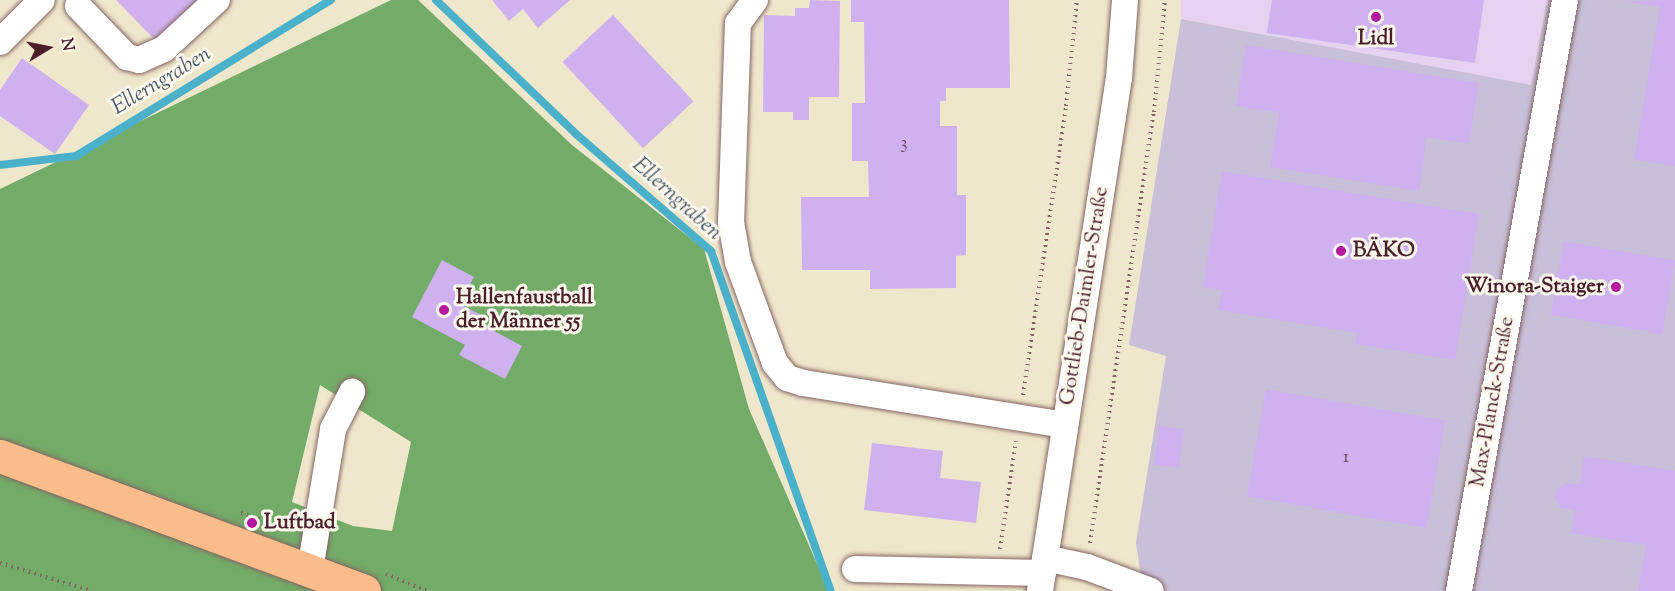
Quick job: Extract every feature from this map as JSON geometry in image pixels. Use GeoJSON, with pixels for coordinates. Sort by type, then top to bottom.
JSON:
{"type":"FeatureCollection","features":[{"type":"Feature","properties":{"kind":"main road"},"geometry":{"type":"LineString","coordinates":[[0,456],[364,591]]}},
{"type":"Feature","properties":{"kind":"street"},"geometry":{"type":"LineString","coordinates":[[0,42],[42,0]]}},
{"type":"Feature","properties":{"kind":"street"},"geometry":{"type":"LineString","coordinates":[[78,6],[127,57],[139,60],[164,49],[217,0]]}},
{"type":"Feature","properties":{"kind":"street"},"geometry":{"type":"LineString","coordinates":[[755,0],[738,23],[731,222],[738,262],[775,363],[787,378],[803,383],[1020,415],[1064,425]]}},
{"type":"Feature","properties":{"kind":"street","name":"Gottlieb-Daimler-Straße"},"geometry":{"type":"LineString","coordinates":[[1043,574],[1064,425],[1119,78],[1125,0]]}},
{"type":"Feature","properties":{"kind":"street","name":"Max-Planck-Straße"},"geometry":{"type":"LineString","coordinates":[[1459,591],[1565,0]]}},
{"type":"Feature","properties":{"kind":"street"},"geometry":{"type":"LineString","coordinates":[[310,570],[333,429],[351,392]]}},
{"type":"Feature","properties":{"kind":"street"},"geometry":{"type":"LineString","coordinates":[[855,569],[1043,574],[1086,567],[1151,591]]}},
{"type":"Feature","properties":{"kind":"path"},"geometry":{"type":"LineString","coordinates":[[997,573],[1066,106],[1077,0]]}},
{"type":"Feature","properties":{"kind":"path"},"geometry":{"type":"LineString","coordinates":[[1086,567],[1154,112],[1165,0]]}},
{"type":"Feature","properties":{"kind":"path"},"geometry":{"type":"LineString","coordinates":[[0,563],[92,591]]}},
{"type":"Feature","properties":{"kind":"shaded area"},"geometry":{"type":"Polygon","coordinates":[[[1181,0],[1547,0],[1531,86],[1181,19],[1181,0]]]}},
{"type":"Feature","properties":{"kind":"shaded area"},"geometry":{"type":"Polygon","coordinates":[[[1547,0],[1675,0],[1675,591],[1143,591],[1136,543],[1166,356],[1129,345],[1181,19],[1531,85],[1547,0]]]}},
{"type":"Feature","properties":{"kind":"green space"},"geometry":{"type":"Polygon","coordinates":[[[391,0],[418,0],[572,145],[704,249],[749,409],[829,591],[0,591],[0,189],[391,0]],[[320,385],[292,502],[353,526],[392,531],[411,442],[320,385]]]}},
{"type":"Feature","properties":{"kind":"building"},"geometry":{"type":"Polygon","coordinates":[[[116,0],[200,0],[157,42],[116,0]]]}},
{"type":"Feature","properties":{"kind":"building"},"geometry":{"type":"Polygon","coordinates":[[[492,0],[570,0],[538,28],[523,9],[509,21],[492,0]]]}},
{"type":"Feature","properties":{"kind":"building"},"geometry":{"type":"Polygon","coordinates":[[[810,0],[840,1],[839,97],[809,97],[809,120],[793,120],[793,112],[763,112],[764,15],[795,16],[795,8],[809,8],[810,0]]]}},
{"type":"Feature","properties":{"kind":"building"},"geometry":{"type":"Polygon","coordinates":[[[851,0],[1009,0],[1010,88],[946,88],[946,101],[940,101],[940,126],[957,126],[957,195],[966,195],[966,255],[956,256],[956,288],[870,289],[870,270],[802,270],[801,197],[869,197],[868,161],[852,161],[852,103],[865,103],[864,22],[851,22],[851,0]]]}},
{"type":"Feature","properties":{"kind":"building","name":"Lidl"},"geometry":{"type":"Polygon","coordinates":[[[1272,0],[1484,0],[1475,63],[1267,33],[1272,0]]]}},
{"type":"Feature","properties":{"kind":"building"},"geometry":{"type":"Polygon","coordinates":[[[1675,0],[1675,166],[1634,159],[1660,7],[1626,1],[1675,0]]]}},
{"type":"Feature","properties":{"kind":"building"},"geometry":{"type":"Polygon","coordinates":[[[613,15],[693,101],[643,148],[563,62],[613,15]]]}},
{"type":"Feature","properties":{"kind":"building"},"geometry":{"type":"Polygon","coordinates":[[[1246,45],[1479,83],[1469,144],[1427,137],[1419,191],[1270,167],[1279,113],[1236,106],[1246,45]]]}},
{"type":"Feature","properties":{"kind":"building"},"geometry":{"type":"Polygon","coordinates":[[[22,58],[89,105],[55,154],[0,116],[0,90],[22,58]]]}},
{"type":"Feature","properties":{"kind":"building","name":"BÄKO"},"geometry":{"type":"Polygon","coordinates":[[[1222,171],[1479,214],[1455,360],[1355,344],[1357,333],[1218,310],[1222,290],[1203,287],[1222,171]]]}},
{"type":"Feature","properties":{"kind":"building","name":"Winora-Staiger"},"geometry":{"type":"Polygon","coordinates":[[[1564,241],[1675,261],[1662,334],[1551,315],[1564,241]]]}},
{"type":"Feature","properties":{"kind":"building"},"geometry":{"type":"Polygon","coordinates":[[[442,260],[474,277],[460,304],[487,318],[483,325],[522,346],[505,379],[459,355],[465,345],[412,317],[442,260]]]}},
{"type":"Feature","properties":{"kind":"building"},"geometry":{"type":"Polygon","coordinates":[[[1266,389],[1445,421],[1426,528],[1247,496],[1266,389]]]}},
{"type":"Feature","properties":{"kind":"building"},"geometry":{"type":"Polygon","coordinates":[[[1159,426],[1184,429],[1179,468],[1154,465],[1159,426]]]}},
{"type":"Feature","properties":{"kind":"building"},"geometry":{"type":"Polygon","coordinates":[[[872,443],[943,451],[940,478],[981,482],[976,523],[864,510],[872,443]]]}},
{"type":"Feature","properties":{"kind":"building"},"geometry":{"type":"Polygon","coordinates":[[[1584,456],[1675,471],[1675,591],[1638,591],[1646,545],[1571,533],[1575,510],[1561,508],[1555,498],[1556,490],[1566,483],[1579,485],[1584,456]]]}},
{"type":"Feature","properties":{"kind":"waterway","name":"Ellerngraben"},"geometry":{"type":"LineString","coordinates":[[0,165],[76,156],[331,0]]}},
{"type":"Feature","properties":{"kind":"waterway","name":"Ellerngraben"},"geometry":{"type":"LineString","coordinates":[[436,0],[576,134],[711,251],[831,591]]}},
{"type":"Feature","properties":{"kind":"place","name":"Lidl"},"geometry":{"type":"Point","coordinates":[1376,17]}},
{"type":"Feature","properties":{"kind":"place","name":"BÄKO"},"geometry":{"type":"Point","coordinates":[1341,251]}},
{"type":"Feature","properties":{"kind":"place","name":"Winora-Staiger"},"geometry":{"type":"Point","coordinates":[1616,287]}},
{"type":"Feature","properties":{"kind":"place","name":"Hallenfaustball der Männer 55"},"geometry":{"type":"Point","coordinates":[444,310]}},
{"type":"Feature","properties":{"kind":"place","name":"Luftbad"},"geometry":{"type":"Point","coordinates":[252,523]}}]}
